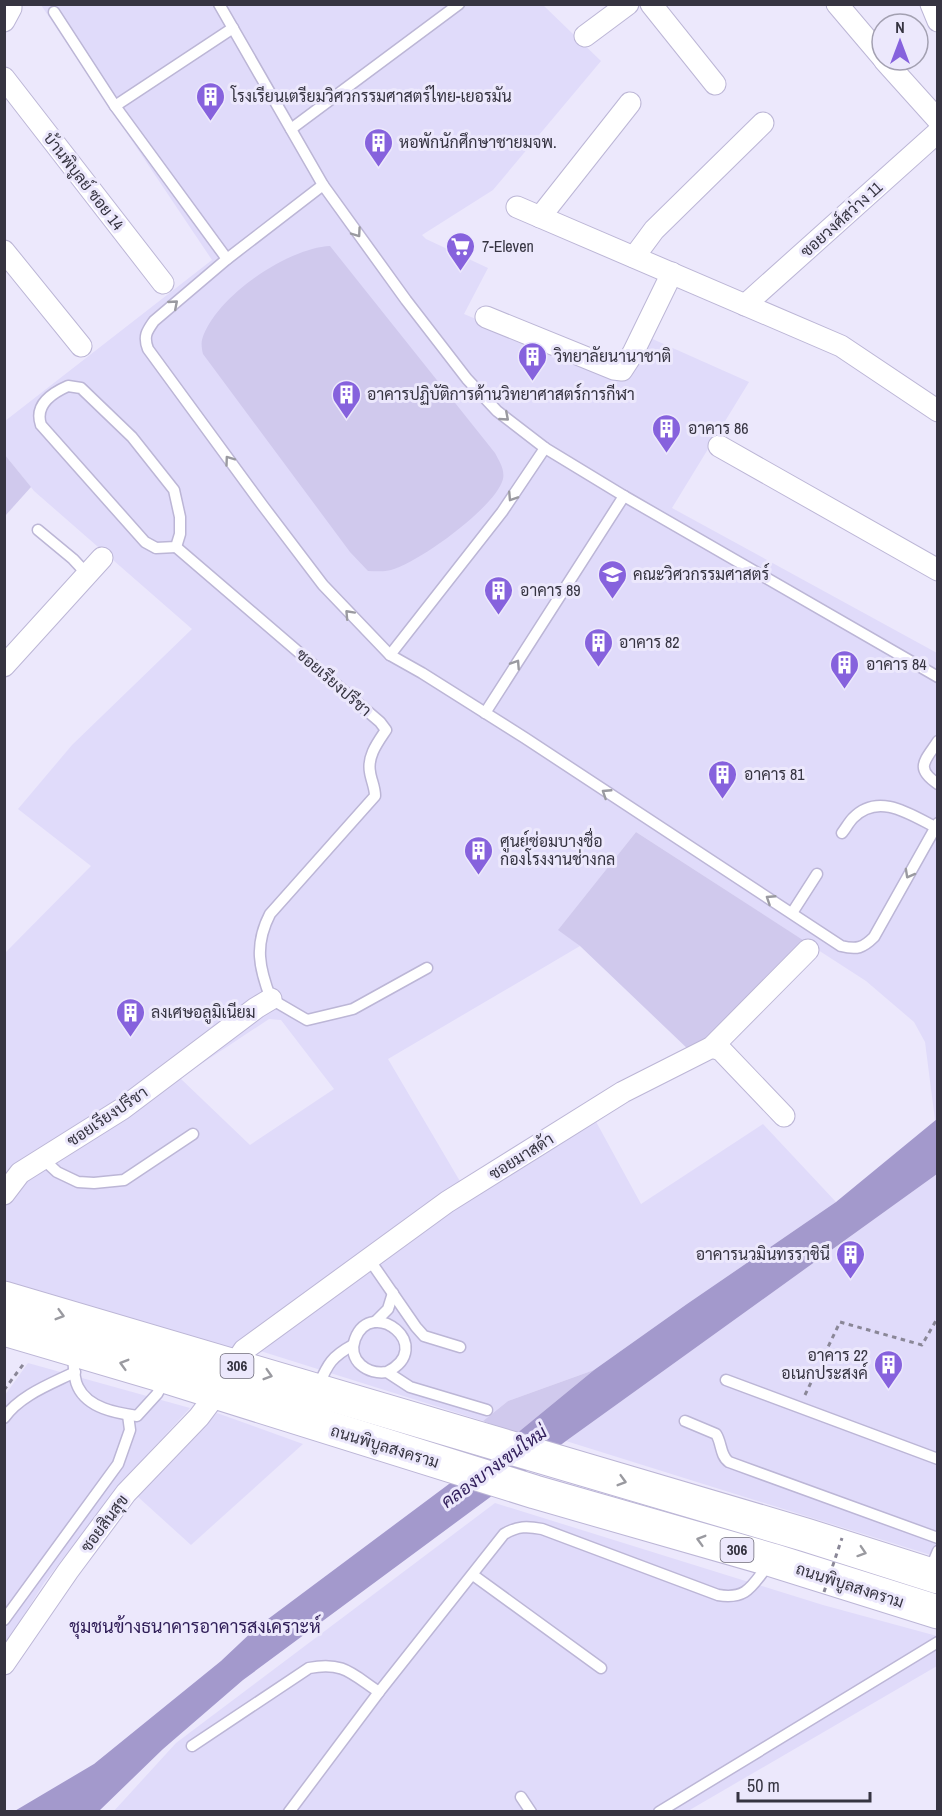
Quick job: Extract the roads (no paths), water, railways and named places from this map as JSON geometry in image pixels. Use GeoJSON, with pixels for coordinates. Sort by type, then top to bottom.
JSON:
{"type":"FeatureCollection","features":[{"type":"Feature","properties":{"kind":"main road","name":"ถนนพิบูลสงคราม"},"geometry":{"type":"LineString","coordinates":[[4,1298],[316,1389],[478,1423],[566,1465],[806,1535],[934,1567]]}},
{"type":"Feature","properties":{"kind":"main road","name":"ถนนพิบูลสงคราม"},"geometry":{"type":"LineString","coordinates":[[17,1330],[74,1360],[167,1377],[440,1463],[772,1560],[937,1635]]}},
{"type":"Feature","properties":{"kind":"street"},"geometry":{"type":"LineString","coordinates":[[4,21],[10,4]]}},
{"type":"Feature","properties":{"kind":"street"},"geometry":{"type":"LineString","coordinates":[[585,36],[628,4]]}},
{"type":"Feature","properties":{"kind":"street"},"geometry":{"type":"LineString","coordinates":[[651,4],[715,84]]}},
{"type":"Feature","properties":{"kind":"street"},"geometry":{"type":"LineString","coordinates":[[837,4],[870,43]]}},
{"type":"Feature","properties":{"kind":"street"},"geometry":{"type":"LineString","coordinates":[[931,4],[938,21]]}},
{"type":"Feature","properties":{"kind":"street"},"geometry":{"type":"LineString","coordinates":[[895,72],[938,120]]}},
{"type":"Feature","properties":{"kind":"street","name":"บ้านพิบูลย์ ซอย 14"},"geometry":{"type":"LineString","coordinates":[[4,78],[163,283]]}},
{"type":"Feature","properties":{"kind":"street"},"geometry":{"type":"LineString","coordinates":[[540,217],[630,103]]}},
{"type":"Feature","properties":{"kind":"street"},"geometry":{"type":"LineString","coordinates":[[633,257],[654,230],[763,123]]}},
{"type":"Feature","properties":{"kind":"street","name":"ซอยวงศ์สว่าง 11"},"geometry":{"type":"LineString","coordinates":[[745,305],[938,132]]}},
{"type":"Feature","properties":{"kind":"street"},"geometry":{"type":"LineString","coordinates":[[517,207],[841,346],[938,411]]}},
{"type":"Feature","properties":{"kind":"street"},"geometry":{"type":"LineString","coordinates":[[4,251],[81,346]]}},
{"type":"Feature","properties":{"kind":"street"},"geometry":{"type":"LineString","coordinates":[[486,317],[621,370],[633,354],[672,273]]}},
{"type":"Feature","properties":{"kind":"street"},"geometry":{"type":"LineString","coordinates":[[719,446],[938,570]]}},
{"type":"Feature","properties":{"kind":"street"},"geometry":{"type":"LineString","coordinates":[[4,666],[102,558]]}},
{"type":"Feature","properties":{"kind":"street","name":"ซอยมาสด้า"},"geometry":{"type":"LineString","coordinates":[[238,1366],[244,1350],[441,1206],[623,1092],[712,1047],[808,950]]}},
{"type":"Feature","properties":{"kind":"street","name":"ซอยเรียงปรีชา"},"geometry":{"type":"LineString","coordinates":[[6,1189],[20,1173],[122,1109],[271,999]]}},
{"type":"Feature","properties":{"kind":"street"},"geometry":{"type":"LineString","coordinates":[[712,1047],[721,1050],[784,1116]]}},
{"type":"Feature","properties":{"kind":"street","name":"ซอยสินสุข"},"geometry":{"type":"LineString","coordinates":[[4,1664],[68,1571],[126,1493],[199,1417],[217,1393]]}},
{"type":"Feature","properties":{"kind":"lane"},"geometry":{"type":"LineString","coordinates":[[219,4],[323,185],[406,300],[467,379],[508,420],[545,448],[624,496],[938,677]]}},
{"type":"Feature","properties":{"kind":"lane"},"geometry":{"type":"LineString","coordinates":[[291,129],[459,4]]}},
{"type":"Feature","properties":{"kind":"lane"},"geometry":{"type":"LineString","coordinates":[[54,12],[115,106],[226,259]]}},
{"type":"Feature","properties":{"kind":"lane"},"geometry":{"type":"LineString","coordinates":[[115,106],[232,28]]}},
{"type":"Feature","properties":{"kind":"lane"},"geometry":{"type":"LineString","coordinates":[[323,185],[226,259],[154,321],[146,332],[145,341],[263,506],[323,585],[390,655],[485,713],[841,946],[854,950],[864,946],[874,937],[936,825],[899,809],[877,806],[864,809],[853,818],[842,833]]}},
{"type":"Feature","properties":{"kind":"lane"},"geometry":{"type":"LineString","coordinates":[[68,386],[81,388],[132,437],[174,490],[180,517],[177,547],[156,548],[145,542],[41,425],[40,408],[47,399],[68,386]]}},
{"type":"Feature","properties":{"kind":"lane"},"geometry":{"type":"LineString","coordinates":[[390,655],[502,512],[545,448]]}},
{"type":"Feature","properties":{"kind":"lane"},"geometry":{"type":"LineString","coordinates":[[485,713],[624,496]]}},
{"type":"Feature","properties":{"kind":"lane"},"geometry":{"type":"LineString","coordinates":[[38,530],[86,573]]}},
{"type":"Feature","properties":{"kind":"lane","name":"ซอยเรียงปรีชา"},"geometry":{"type":"LineString","coordinates":[[177,547],[380,722],[386,730],[372,752],[369,766],[375,786],[375,796],[270,914],[262,929],[259,960],[271,999]]}},
{"type":"Feature","properties":{"kind":"lane"},"geometry":{"type":"LineString","coordinates":[[938,741],[923,768],[927,777],[938,784]]}},
{"type":"Feature","properties":{"kind":"lane"},"geometry":{"type":"LineString","coordinates":[[792,913],[817,874]]}},
{"type":"Feature","properties":{"kind":"lane"},"geometry":{"type":"LineString","coordinates":[[271,999],[307,1020],[353,1009],[428,968]]}},
{"type":"Feature","properties":{"kind":"lane"},"geometry":{"type":"LineString","coordinates":[[42,1158],[57,1172],[78,1182],[124,1180],[193,1134]]}},
{"type":"Feature","properties":{"kind":"lane"},"geometry":{"type":"LineString","coordinates":[[369,1259],[416,1328],[424,1336]]}},
{"type":"Feature","properties":{"kind":"lane"},"geometry":{"type":"LineString","coordinates":[[375,1322],[388,1309],[393,1293]]}},
{"type":"Feature","properties":{"kind":"lane"},"geometry":{"type":"LineString","coordinates":[[405,1347],[400,1332],[394,1326],[375,1322],[361,1329],[353,1345],[357,1361],[363,1368],[379,1373],[387,1372],[400,1363],[408,1340],[417,1336],[460,1347]]}},
{"type":"Feature","properties":{"kind":"lane"},"geometry":{"type":"LineString","coordinates":[[316,1389],[329,1363],[340,1352],[353,1345]]}},
{"type":"Feature","properties":{"kind":"lane"},"geometry":{"type":"LineString","coordinates":[[74,1360],[77,1385],[86,1398],[111,1412],[137,1416],[157,1394],[167,1377]]}},
{"type":"Feature","properties":{"kind":"lane"},"geometry":{"type":"LineString","coordinates":[[4,1418],[11,1408],[34,1393],[74,1360]]}},
{"type":"Feature","properties":{"kind":"lane"},"geometry":{"type":"LineString","coordinates":[[387,1372],[410,1387],[478,1423]]}},
{"type":"Feature","properties":{"kind":"lane"},"geometry":{"type":"LineString","coordinates":[[726,1380],[938,1459]]}},
{"type":"Feature","properties":{"kind":"lane"},"geometry":{"type":"LineString","coordinates":[[4,1620],[118,1464],[130,1430],[128,1415]]}},
{"type":"Feature","properties":{"kind":"lane"},"geometry":{"type":"LineString","coordinates":[[685,1421],[716,1434],[721,1442],[723,1457],[729,1462],[938,1538]]}},
{"type":"Feature","properties":{"kind":"lane"},"geometry":{"type":"LineString","coordinates":[[289,1812],[379,1692],[504,1534],[514,1528],[526,1526],[542,1529],[718,1595],[731,1597],[743,1594],[772,1560]]}},
{"type":"Feature","properties":{"kind":"lane"},"geometry":{"type":"LineString","coordinates":[[473,1575],[601,1668]]}},
{"type":"Feature","properties":{"kind":"lane"},"geometry":{"type":"LineString","coordinates":[[659,1812],[937,1635]]}},
{"type":"Feature","properties":{"kind":"lane"},"geometry":{"type":"LineString","coordinates":[[192,1746],[309,1668],[336,1666],[351,1672],[379,1692]]}},
{"type":"Feature","properties":{"kind":"lane"},"geometry":{"type":"LineString","coordinates":[[521,1797],[531,1812]]}},
{"type":"Feature","properties":{"kind":"water","name":"คลองบางเขนใหม่"},"geometry":{"type":"Polygon","coordinates":[[[937,1119],[937,1174],[566,1441],[243,1680],[163,1749],[99,1811],[13,1812],[94,1764],[221,1661],[256,1628],[516,1434],[594,1370],[836,1202],[937,1119]]]}},
{"type":"Feature","properties":{"kind":"place","name":"โรงเรียนเตรียมวิศวกรรมศาสตร์ไทย-เยอรมัน"},"geometry":{"type":"Point","coordinates":[210,122]}},
{"type":"Feature","properties":{"kind":"place","name":"หอพักนักศึกษาชายมจพ."},"geometry":{"type":"Point","coordinates":[378,168]}},
{"type":"Feature","properties":{"kind":"place","name":"7-Eleven"},"geometry":{"type":"Point","coordinates":[461,272]}},
{"type":"Feature","properties":{"kind":"place","name":"วิทยาลัยนานาชาติ"},"geometry":{"type":"Point","coordinates":[533,382]}},
{"type":"Feature","properties":{"kind":"place","name":"อาคารปฏิบัติการด้านวิทยาศาสตร์การกีฬา"},"geometry":{"type":"Point","coordinates":[346,420]}},
{"type":"Feature","properties":{"kind":"place","name":"อาคาร 86"},"geometry":{"type":"Point","coordinates":[667,454]}},
{"type":"Feature","properties":{"kind":"place","name":"คณะวิศวกรรมศาสตร์"},"geometry":{"type":"Point","coordinates":[612,600]}},
{"type":"Feature","properties":{"kind":"place","name":"อาคาร 89"},"geometry":{"type":"Point","coordinates":[499,616]}},
{"type":"Feature","properties":{"kind":"place","name":"อาคาร 82"},"geometry":{"type":"Point","coordinates":[598,668]}},
{"type":"Feature","properties":{"kind":"place","name":"อาคาร 84"},"geometry":{"type":"Point","coordinates":[845,690]}},
{"type":"Feature","properties":{"kind":"place","name":"อาคาร 81"},"geometry":{"type":"Point","coordinates":[723,800]}},
{"type":"Feature","properties":{"kind":"place","name":"ศูนย์ซ่อมบางซื่อ กองโรงงานช่างกล"},"geometry":{"type":"Point","coordinates":[479,876]}},
{"type":"Feature","properties":{"kind":"place","name":"ลงเศษอลูมิเนียม"},"geometry":{"type":"Point","coordinates":[130,1038]}},
{"type":"Feature","properties":{"kind":"place","name":"อาคารนวมินทรราชินี"},"geometry":{"type":"Point","coordinates":[851,1280]}},
{"type":"Feature","properties":{"kind":"place","name":"อาคาร 22 อเนกประสงค์"},"geometry":{"type":"Point","coordinates":[889,1390]}},
{"type":"Feature","properties":{"kind":"district","name":"ชุมชนข้างธนาคารอาคารสงเคราะห์"},"geometry":{"type":"Point","coordinates":[195,1627]}}]}
